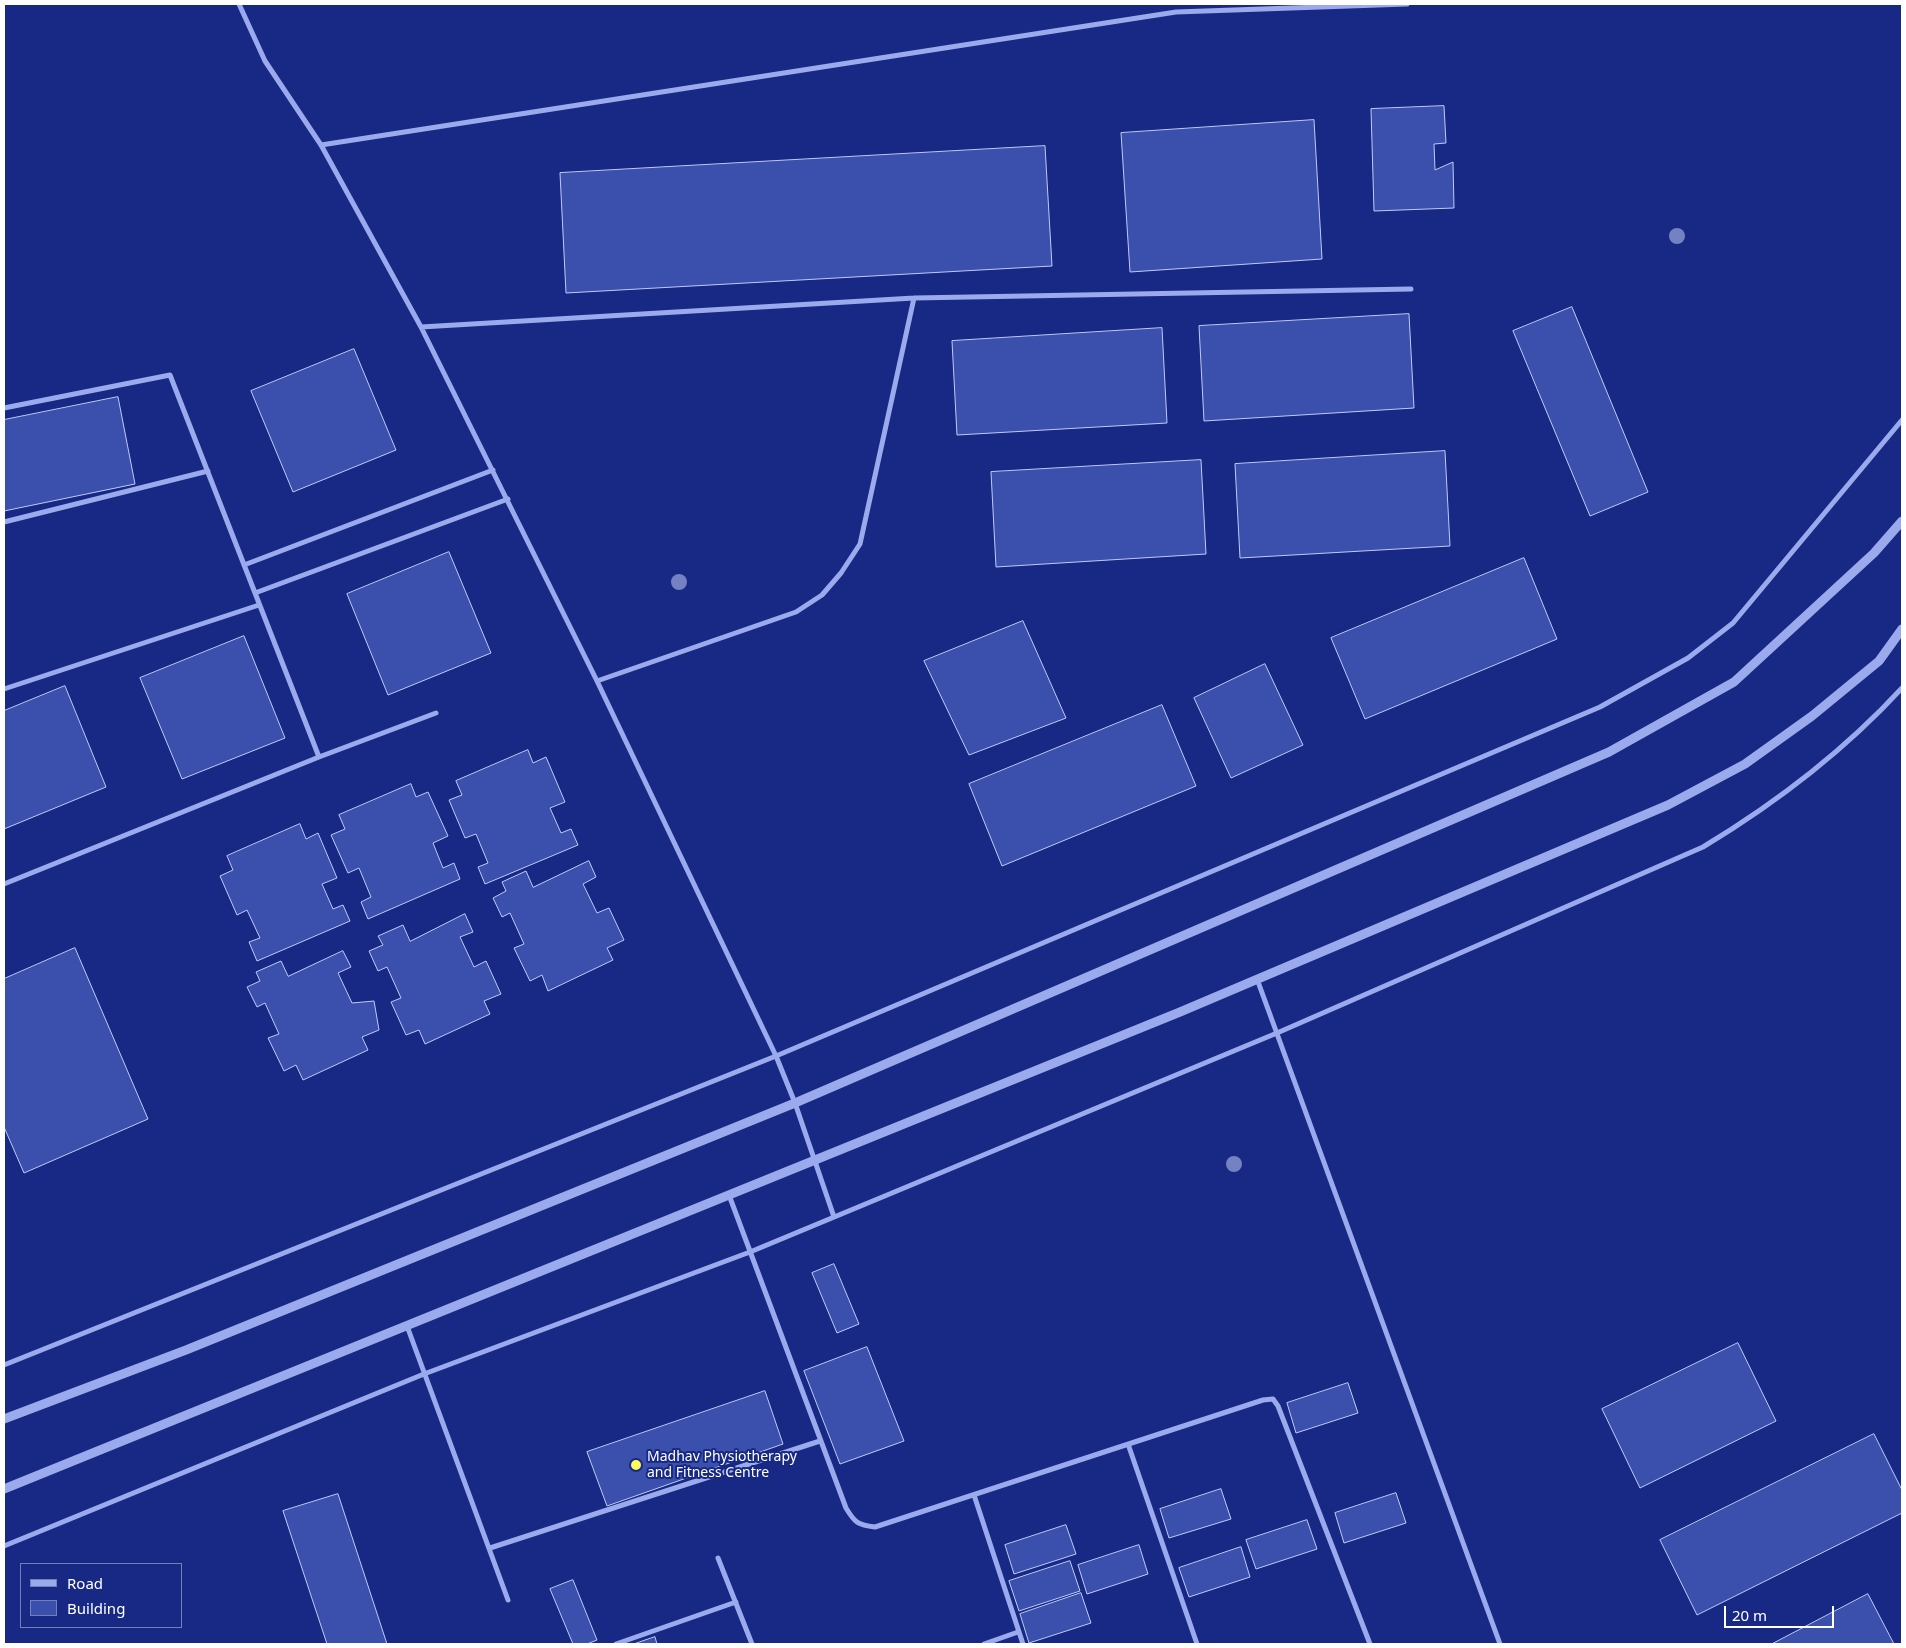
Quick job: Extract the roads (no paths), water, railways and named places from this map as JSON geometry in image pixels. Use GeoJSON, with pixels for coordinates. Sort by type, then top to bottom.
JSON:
{"type":"FeatureCollection","features":[{"type":"Feature","properties":{"kind":"street"},"geometry":{"type":"LineString","coordinates":[[239,4],[265,60],[321,145],[421,327],[508,499],[776,1056],[795,1102],[834,1217]]}},
{"type":"Feature","properties":{"kind":"street"},"geometry":{"type":"LineString","coordinates":[[321,145],[1176,12],[1407,4]]}},
{"type":"Feature","properties":{"kind":"street"},"geometry":{"type":"LineString","coordinates":[[421,327],[914,298],[1411,288]]}},
{"type":"Feature","properties":{"kind":"street"},"geometry":{"type":"LineString","coordinates":[[597,681],[796,612],[822,595],[841,573],[860,544],[914,298]]}},
{"type":"Feature","properties":{"kind":"street"},"geometry":{"type":"LineString","coordinates":[[4,408],[170,375],[319,757]]}},
{"type":"Feature","properties":{"kind":"street"},"geometry":{"type":"LineString","coordinates":[[4,1365],[776,1056],[1600,708],[1688,658],[1733,623],[1902,420]]}},
{"type":"Feature","properties":{"kind":"street"},"geometry":{"type":"LineString","coordinates":[[244,565],[493,470]]}},
{"type":"Feature","properties":{"kind":"street"},"geometry":{"type":"LineString","coordinates":[[4,522],[208,471]]}},
{"type":"Feature","properties":{"kind":"street"},"geometry":{"type":"LineString","coordinates":[[255,594],[508,499]]}},
{"type":"Feature","properties":{"kind":"street"},"geometry":{"type":"LineString","coordinates":[[4,1419],[186,1350],[795,1102],[1609,752],[1734,682],[1874,554],[1902,521]]}},
{"type":"Feature","properties":{"kind":"street"},"geometry":{"type":"LineString","coordinates":[[4,689],[259,605]]}},
{"type":"Feature","properties":{"kind":"street"},"geometry":{"type":"LineString","coordinates":[[4,1490],[814,1162],[1257,980],[1668,805],[1736,768],[1812,716],[1879,661],[1902,629]]}},
{"type":"Feature","properties":{"kind":"street"},"geometry":{"type":"LineString","coordinates":[[4,1546],[424,1374],[750,1252],[1277,1033],[1703,847],[1744,822],[1835,754],[1902,688]]}},
{"type":"Feature","properties":{"kind":"street"},"geometry":{"type":"LineString","coordinates":[[4,884],[319,757],[436,713]]}},
{"type":"Feature","properties":{"kind":"street"},"geometry":{"type":"LineString","coordinates":[[1257,980],[1500,1644]]}},
{"type":"Feature","properties":{"kind":"street"},"geometry":{"type":"LineString","coordinates":[[729,1195],[846,1508],[852,1518],[861,1526],[876,1527],[1263,1400],[1273,1399],[1278,1406],[1370,1644]]}},
{"type":"Feature","properties":{"kind":"street"},"geometry":{"type":"LineString","coordinates":[[407,1326],[508,1600]]}},
{"type":"Feature","properties":{"kind":"street"},"geometry":{"type":"LineString","coordinates":[[490,1548],[820,1441]]}},
{"type":"Feature","properties":{"kind":"street"},"geometry":{"type":"LineString","coordinates":[[1128,1444],[1197,1644]]}},
{"type":"Feature","properties":{"kind":"street"},"geometry":{"type":"LineString","coordinates":[[974,1495],[1023,1644]]}},
{"type":"Feature","properties":{"kind":"street"},"geometry":{"type":"LineString","coordinates":[[718,1558],[752,1644]]}},
{"type":"Feature","properties":{"kind":"street"},"geometry":{"type":"LineString","coordinates":[[616,1644],[736,1602]]}},
{"type":"Feature","properties":{"kind":"street"},"geometry":{"type":"LineString","coordinates":[[984,1644],[1018,1632]]}},
{"type":"Feature","properties":{"kind":"place","name":"Madhav Physiotherapy and Fitness Centre"},"geometry":{"type":"Point","coordinates":[636,1465]}}]}
